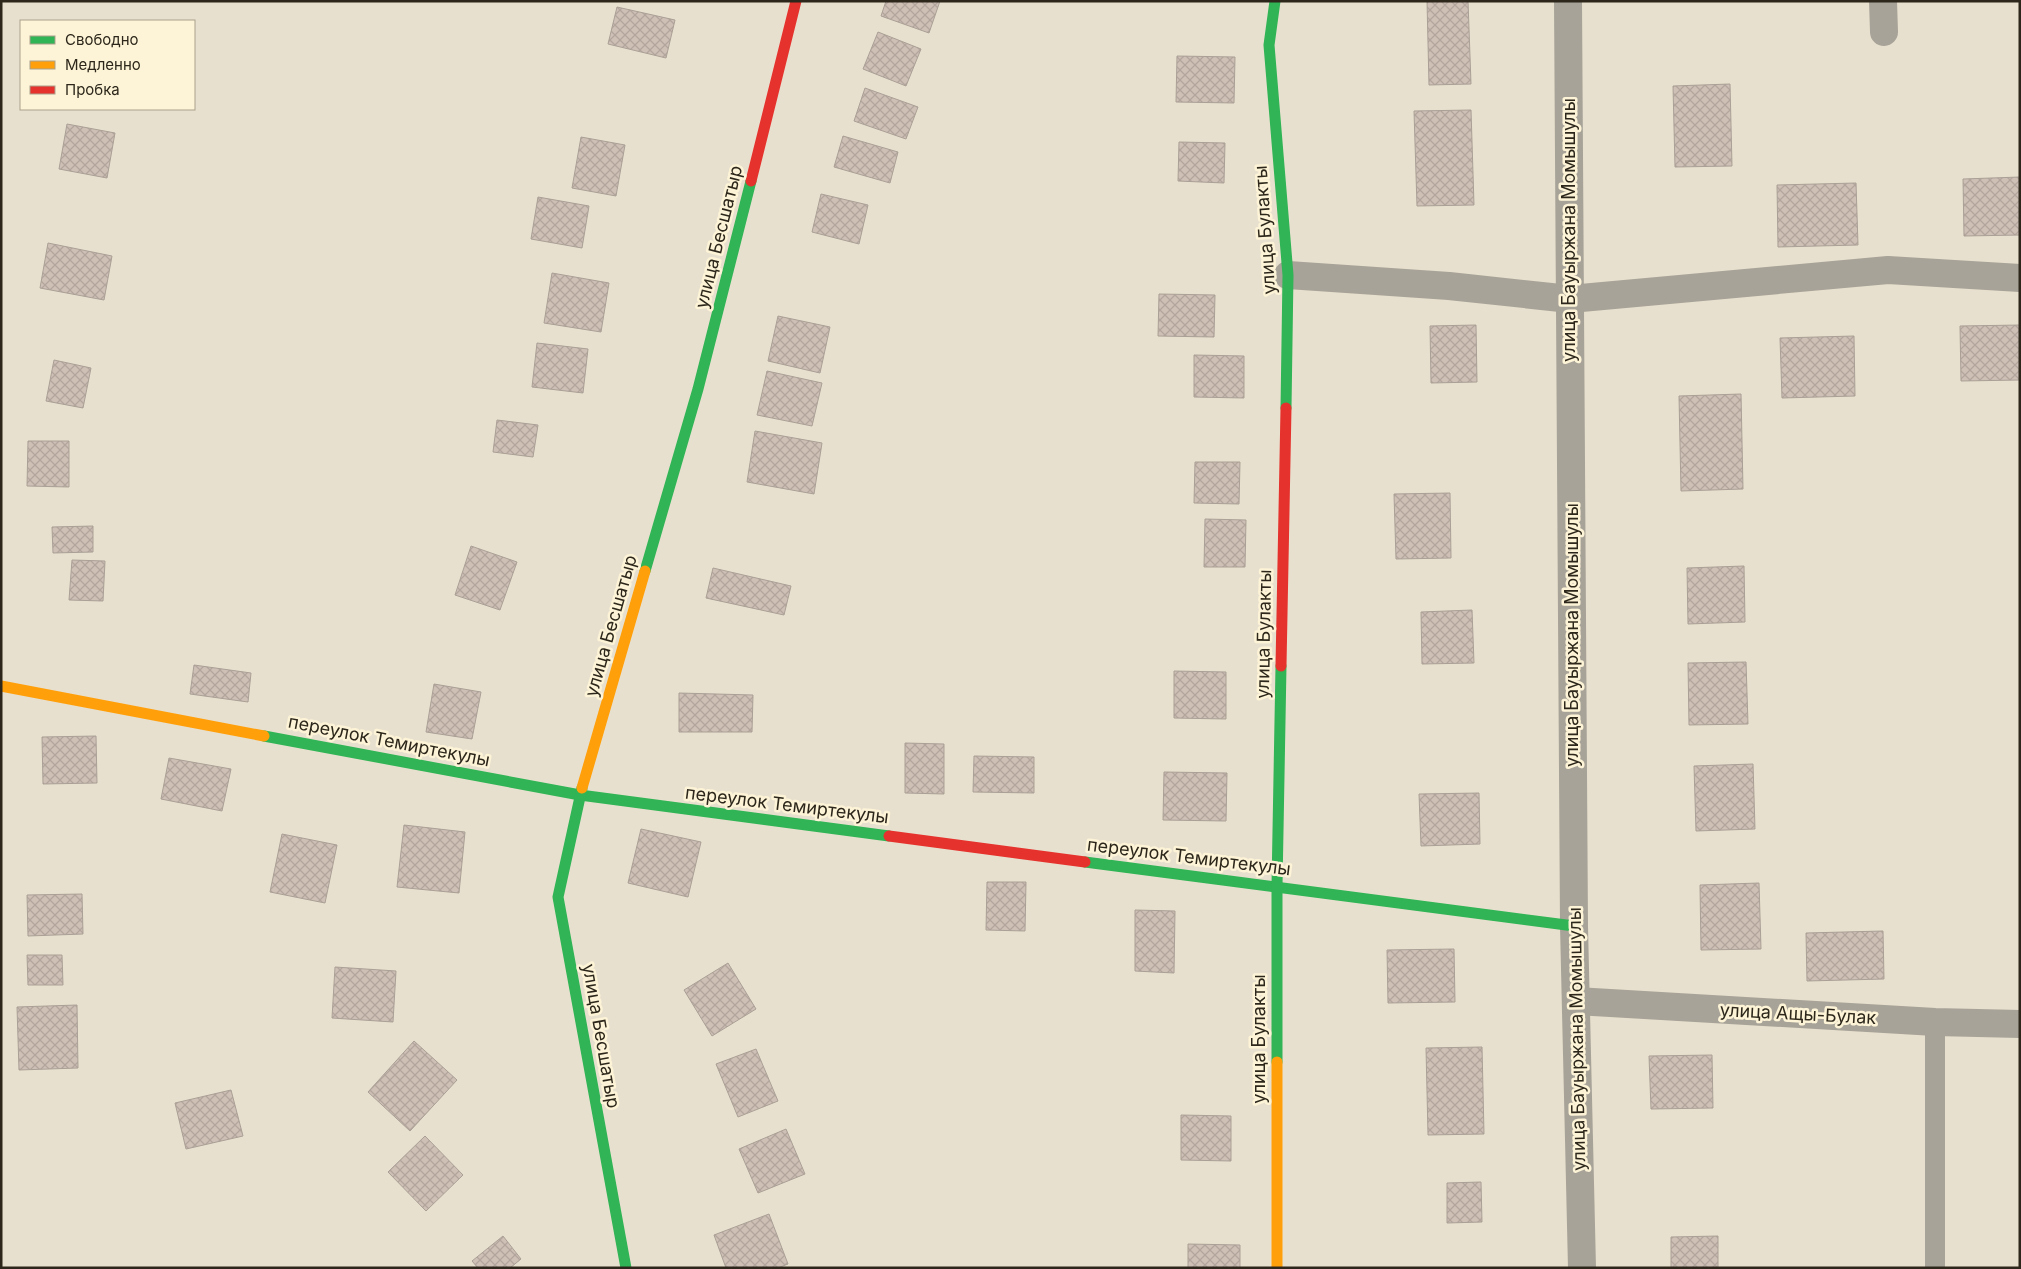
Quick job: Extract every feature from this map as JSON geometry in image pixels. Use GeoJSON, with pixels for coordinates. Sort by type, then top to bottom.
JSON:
{"type":"FeatureCollection","features":[{"type":"Feature","properties":{"kind":"street","name":"улица Бесшатыр"},"geometry":{"type":"LineString","coordinates":[[626,1268],[558,897],[580,795],[698,389],[796,1]]}},
{"type":"Feature","properties":{"kind":"street","name":"улица Булакты"},"geometry":{"type":"LineString","coordinates":[[1275,1],[1269,44],[1288,276],[1276,886],[1277,1268]]}},
{"type":"Feature","properties":{"kind":"street","name":"улица Бауыржана Момышулы"},"geometry":{"type":"LineString","coordinates":[[1568,1],[1574,926],[1582,1268]]}},
{"type":"Feature","properties":{"kind":"street"},"geometry":{"type":"LineString","coordinates":[[1883,1],[1884,32]]}},
{"type":"Feature","properties":{"kind":"street"},"geometry":{"type":"LineString","coordinates":[[1288,276],[1449,286],[1570,299],[1888,270],[2020,278]]}},
{"type":"Feature","properties":{"kind":"street","name":"переулок Темиртекулы"},"geometry":{"type":"LineString","coordinates":[[1,686],[580,795],[1574,926]]}},
{"type":"Feature","properties":{"kind":"street","name":"улица Ащы-Булак"},"geometry":{"type":"LineString","coordinates":[[1576,1001],[1934,1022],[2020,1024]]}},
{"type":"Feature","properties":{"kind":"lane"},"geometry":{"type":"LineString","coordinates":[[1934,1022],[1935,1268]]}},
{"type":"Feature","properties":{"kind":"building"},"geometry":{"type":"Polygon","coordinates":[[[886,1],[940,1],[929,33],[881,16],[886,1]]]}},
{"type":"Feature","properties":{"kind":"building"},"geometry":{"type":"Polygon","coordinates":[[[1427,1],[1468,1],[1471,84],[1429,85],[1427,1]]]}},
{"type":"Feature","properties":{"kind":"building"},"geometry":{"type":"Polygon","coordinates":[[[617,7],[675,20],[666,58],[608,44],[617,7]]]}},
{"type":"Feature","properties":{"kind":"building"},"geometry":{"type":"Polygon","coordinates":[[[878,32],[921,49],[906,86],[863,69],[878,32]]]}},
{"type":"Feature","properties":{"kind":"building"},"geometry":{"type":"Polygon","coordinates":[[[1177,56],[1235,57],[1234,103],[1176,102],[1177,56]]]}},
{"type":"Feature","properties":{"kind":"building"},"geometry":{"type":"Polygon","coordinates":[[[1730,84],[1732,166],[1675,167],[1673,86],[1730,84]]]}},
{"type":"Feature","properties":{"kind":"building"},"geometry":{"type":"Polygon","coordinates":[[[865,88],[918,107],[906,139],[854,121],[865,88]]]}},
{"type":"Feature","properties":{"kind":"building"},"geometry":{"type":"Polygon","coordinates":[[[1471,110],[1474,205],[1417,206],[1414,111],[1471,110]]]}},
{"type":"Feature","properties":{"kind":"building"},"geometry":{"type":"Polygon","coordinates":[[[67,124],[115,133],[107,178],[59,169],[67,124]]]}},
{"type":"Feature","properties":{"kind":"building"},"geometry":{"type":"Polygon","coordinates":[[[843,136],[898,152],[890,183],[834,167],[843,136]]]}},
{"type":"Feature","properties":{"kind":"building"},"geometry":{"type":"Polygon","coordinates":[[[581,137],[625,145],[616,196],[572,188],[581,137]]]}},
{"type":"Feature","properties":{"kind":"building"},"geometry":{"type":"Polygon","coordinates":[[[1179,142],[1225,143],[1224,183],[1178,181],[1179,142]]]}},
{"type":"Feature","properties":{"kind":"building"},"geometry":{"type":"Polygon","coordinates":[[[2020,177],[2020,235],[1964,236],[1963,179],[2020,177]]]}},
{"type":"Feature","properties":{"kind":"building"},"geometry":{"type":"Polygon","coordinates":[[[1856,183],[1858,245],[1778,247],[1777,185],[1856,183]]]}},
{"type":"Feature","properties":{"kind":"building"},"geometry":{"type":"Polygon","coordinates":[[[821,194],[868,205],[859,244],[812,232],[821,194]]]}},
{"type":"Feature","properties":{"kind":"building"},"geometry":{"type":"Polygon","coordinates":[[[538,197],[589,206],[582,248],[531,239],[538,197]]]}},
{"type":"Feature","properties":{"kind":"building"},"geometry":{"type":"Polygon","coordinates":[[[48,243],[112,256],[104,300],[40,288],[48,243]]]}},
{"type":"Feature","properties":{"kind":"building"},"geometry":{"type":"Polygon","coordinates":[[[552,273],[609,283],[601,332],[544,323],[552,273]]]}},
{"type":"Feature","properties":{"kind":"building"},"geometry":{"type":"Polygon","coordinates":[[[1159,294],[1215,295],[1214,337],[1158,336],[1159,294]]]}},
{"type":"Feature","properties":{"kind":"building"},"geometry":{"type":"Polygon","coordinates":[[[778,316],[830,327],[820,373],[768,361],[778,316]]]}},
{"type":"Feature","properties":{"kind":"building"},"geometry":{"type":"Polygon","coordinates":[[[1476,325],[1477,382],[1431,383],[1430,326],[1476,325]]]}},
{"type":"Feature","properties":{"kind":"building"},"geometry":{"type":"Polygon","coordinates":[[[2020,325],[2020,380],[1961,381],[1960,326],[2020,325]]]}},
{"type":"Feature","properties":{"kind":"building"},"geometry":{"type":"Polygon","coordinates":[[[1854,336],[1855,396],[1782,398],[1780,338],[1854,336]]]}},
{"type":"Feature","properties":{"kind":"building"},"geometry":{"type":"Polygon","coordinates":[[[537,343],[588,349],[583,393],[532,387],[537,343]]]}},
{"type":"Feature","properties":{"kind":"building"},"geometry":{"type":"Polygon","coordinates":[[[1194,355],[1244,356],[1244,398],[1194,397],[1194,355]]]}},
{"type":"Feature","properties":{"kind":"building"},"geometry":{"type":"Polygon","coordinates":[[[54,360],[91,368],[83,408],[46,401],[54,360]]]}},
{"type":"Feature","properties":{"kind":"building"},"geometry":{"type":"Polygon","coordinates":[[[767,371],[822,383],[812,426],[757,415],[767,371]]]}},
{"type":"Feature","properties":{"kind":"building"},"geometry":{"type":"Polygon","coordinates":[[[1741,394],[1743,489],[1681,491],[1679,396],[1741,394]]]}},
{"type":"Feature","properties":{"kind":"building"},"geometry":{"type":"Polygon","coordinates":[[[497,420],[538,425],[533,457],[493,452],[497,420]]]}},
{"type":"Feature","properties":{"kind":"building"},"geometry":{"type":"Polygon","coordinates":[[[755,431],[822,443],[814,494],[747,482],[755,431]]]}},
{"type":"Feature","properties":{"kind":"building"},"geometry":{"type":"Polygon","coordinates":[[[28,441],[69,441],[69,487],[27,486],[28,441]]]}},
{"type":"Feature","properties":{"kind":"building"},"geometry":{"type":"Polygon","coordinates":[[[1195,462],[1240,462],[1239,504],[1194,503],[1195,462]]]}},
{"type":"Feature","properties":{"kind":"building"},"geometry":{"type":"Polygon","coordinates":[[[1450,493],[1451,558],[1396,559],[1394,494],[1450,493]]]}},
{"type":"Feature","properties":{"kind":"building"},"geometry":{"type":"Polygon","coordinates":[[[1205,519],[1246,520],[1245,567],[1204,567],[1205,519]]]}},
{"type":"Feature","properties":{"kind":"building"},"geometry":{"type":"Polygon","coordinates":[[[93,526],[93,552],[53,553],[52,527],[93,526]]]}},
{"type":"Feature","properties":{"kind":"building"},"geometry":{"type":"Polygon","coordinates":[[[471,546],[517,562],[500,610],[455,595],[471,546]]]}},
{"type":"Feature","properties":{"kind":"building"},"geometry":{"type":"Polygon","coordinates":[[[72,560],[105,561],[103,601],[69,600],[72,560]]]}},
{"type":"Feature","properties":{"kind":"building"},"geometry":{"type":"Polygon","coordinates":[[[1744,566],[1745,622],[1688,624],[1687,568],[1744,566]]]}},
{"type":"Feature","properties":{"kind":"building"},"geometry":{"type":"Polygon","coordinates":[[[713,568],[791,586],[784,615],[706,598],[713,568]]]}},
{"type":"Feature","properties":{"kind":"building"},"geometry":{"type":"Polygon","coordinates":[[[1472,610],[1474,663],[1422,664],[1421,612],[1472,610]]]}},
{"type":"Feature","properties":{"kind":"building"},"geometry":{"type":"Polygon","coordinates":[[[1746,662],[1748,724],[1689,725],[1688,663],[1746,662]]]}},
{"type":"Feature","properties":{"kind":"building"},"geometry":{"type":"Polygon","coordinates":[[[194,665],[251,673],[248,702],[190,694],[194,665]]]}},
{"type":"Feature","properties":{"kind":"building"},"geometry":{"type":"Polygon","coordinates":[[[1174,671],[1226,672],[1226,719],[1174,718],[1174,671]]]}},
{"type":"Feature","properties":{"kind":"building"},"geometry":{"type":"Polygon","coordinates":[[[434,684],[481,692],[472,739],[426,732],[434,684]]]}},
{"type":"Feature","properties":{"kind":"building"},"geometry":{"type":"Polygon","coordinates":[[[679,693],[753,695],[752,732],[679,732],[679,693]]]}},
{"type":"Feature","properties":{"kind":"building"},"geometry":{"type":"Polygon","coordinates":[[[96,736],[97,783],[43,784],[42,737],[96,736]]]}},
{"type":"Feature","properties":{"kind":"building"},"geometry":{"type":"Polygon","coordinates":[[[905,743],[944,744],[944,794],[905,793],[905,743]]]}},
{"type":"Feature","properties":{"kind":"building"},"geometry":{"type":"Polygon","coordinates":[[[974,756],[1034,757],[1034,793],[973,792],[974,756]]]}},
{"type":"Feature","properties":{"kind":"building"},"geometry":{"type":"Polygon","coordinates":[[[169,758],[231,769],[222,811],[161,799],[169,758]]]}},
{"type":"Feature","properties":{"kind":"building"},"geometry":{"type":"Polygon","coordinates":[[[1753,764],[1755,829],[1696,831],[1694,766],[1753,764]]]}},
{"type":"Feature","properties":{"kind":"building"},"geometry":{"type":"Polygon","coordinates":[[[1164,772],[1227,773],[1226,821],[1163,820],[1164,772]]]}},
{"type":"Feature","properties":{"kind":"building"},"geometry":{"type":"Polygon","coordinates":[[[1479,793],[1480,844],[1421,846],[1419,794],[1479,793]]]}},
{"type":"Feature","properties":{"kind":"building"},"geometry":{"type":"Polygon","coordinates":[[[404,825],[465,832],[459,893],[397,887],[404,825]]]}},
{"type":"Feature","properties":{"kind":"building"},"geometry":{"type":"Polygon","coordinates":[[[641,829],[701,842],[688,897],[628,883],[641,829]]]}},
{"type":"Feature","properties":{"kind":"building"},"geometry":{"type":"Polygon","coordinates":[[[282,834],[337,845],[325,903],[270,892],[282,834]]]}},
{"type":"Feature","properties":{"kind":"building"},"geometry":{"type":"Polygon","coordinates":[[[987,882],[1026,882],[1025,931],[986,930],[987,882]]]}},
{"type":"Feature","properties":{"kind":"building"},"geometry":{"type":"Polygon","coordinates":[[[1759,883],[1761,949],[1701,950],[1700,885],[1759,883]]]}},
{"type":"Feature","properties":{"kind":"building"},"geometry":{"type":"Polygon","coordinates":[[[82,894],[83,934],[28,936],[27,895],[82,894]]]}},
{"type":"Feature","properties":{"kind":"building"},"geometry":{"type":"Polygon","coordinates":[[[1135,910],[1175,911],[1174,973],[1135,971],[1135,910]]]}},
{"type":"Feature","properties":{"kind":"building"},"geometry":{"type":"Polygon","coordinates":[[[1883,931],[1884,979],[1807,981],[1806,933],[1883,931]]]}},
{"type":"Feature","properties":{"kind":"building"},"geometry":{"type":"Polygon","coordinates":[[[1454,949],[1455,1002],[1388,1003],[1387,950],[1454,949]]]}},
{"type":"Feature","properties":{"kind":"building"},"geometry":{"type":"Polygon","coordinates":[[[27,955],[62,955],[63,985],[28,985],[27,955]]]}},
{"type":"Feature","properties":{"kind":"building"},"geometry":{"type":"Polygon","coordinates":[[[728,963],[756,1009],[712,1036],[684,990],[728,963]]]}},
{"type":"Feature","properties":{"kind":"building"},"geometry":{"type":"Polygon","coordinates":[[[335,967],[396,971],[393,1022],[332,1018],[335,967]]]}},
{"type":"Feature","properties":{"kind":"building"},"geometry":{"type":"Polygon","coordinates":[[[77,1005],[78,1068],[19,1070],[17,1007],[77,1005]]]}},
{"type":"Feature","properties":{"kind":"building"},"geometry":{"type":"Polygon","coordinates":[[[414,1041],[457,1080],[410,1131],[368,1092],[414,1041]]]}},
{"type":"Feature","properties":{"kind":"building"},"geometry":{"type":"Polygon","coordinates":[[[1482,1047],[1484,1134],[1428,1135],[1426,1048],[1482,1047]]]}},
{"type":"Feature","properties":{"kind":"building"},"geometry":{"type":"Polygon","coordinates":[[[756,1049],[778,1101],[738,1117],[716,1064],[756,1049]]]}},
{"type":"Feature","properties":{"kind":"building"},"geometry":{"type":"Polygon","coordinates":[[[1712,1055],[1713,1108],[1651,1109],[1649,1056],[1712,1055]]]}},
{"type":"Feature","properties":{"kind":"building"},"geometry":{"type":"Polygon","coordinates":[[[231,1090],[243,1136],[186,1149],[175,1103],[231,1090]]]}},
{"type":"Feature","properties":{"kind":"building"},"geometry":{"type":"Polygon","coordinates":[[[1181,1115],[1231,1116],[1231,1161],[1181,1160],[1181,1115]]]}},
{"type":"Feature","properties":{"kind":"building"},"geometry":{"type":"Polygon","coordinates":[[[786,1129],[805,1174],[758,1193],[739,1149],[786,1129]]]}},
{"type":"Feature","properties":{"kind":"building"},"geometry":{"type":"Polygon","coordinates":[[[425,1136],[463,1175],[426,1211],[388,1172],[425,1136]]]}},
{"type":"Feature","properties":{"kind":"building"},"geometry":{"type":"Polygon","coordinates":[[[1481,1182],[1482,1222],[1447,1223],[1447,1183],[1481,1182]]]}},
{"type":"Feature","properties":{"kind":"building"},"geometry":{"type":"Polygon","coordinates":[[[769,1214],[788,1264],[778,1268],[726,1268],[714,1235],[769,1214]]]}},
{"type":"Feature","properties":{"kind":"building"},"geometry":{"type":"Polygon","coordinates":[[[503,1236],[521,1259],[510,1268],[478,1268],[472,1261],[503,1236]]]}},
{"type":"Feature","properties":{"kind":"building"},"geometry":{"type":"Polygon","coordinates":[[[1718,1236],[1718,1268],[1671,1268],[1671,1237],[1718,1236]]]}},
{"type":"Feature","properties":{"kind":"building"},"geometry":{"type":"Polygon","coordinates":[[[1188,1244],[1240,1245],[1240,1268],[1188,1268],[1188,1244]]]}},
{"type":"Feature","properties":{"kind":"traffic: fast"},"geometry":{"type":"LineString","coordinates":[[1275,1],[1269,45],[1288,275],[1286,408]]}},
{"type":"Feature","properties":{"kind":"traffic: fast"},"geometry":{"type":"LineString","coordinates":[[645,571],[698,389],[751,181]]}},
{"type":"Feature","properties":{"kind":"traffic: fast"},"geometry":{"type":"LineString","coordinates":[[1277,1062],[1277,886],[1281,666]]}},
{"type":"Feature","properties":{"kind":"traffic: fast"},"geometry":{"type":"LineString","coordinates":[[264,736],[580,795],[889,836]]}},
{"type":"Feature","properties":{"kind":"traffic: fast"},"geometry":{"type":"LineString","coordinates":[[582,788],[558,897],[626,1268]]}},
{"type":"Feature","properties":{"kind":"traffic: fast"},"geometry":{"type":"LineString","coordinates":[[1085,862],[1574,926]]}},
{"type":"Feature","properties":{"kind":"traffic: slow"},"geometry":{"type":"LineString","coordinates":[[582,788],[645,571]]}},
{"type":"Feature","properties":{"kind":"traffic: slow"},"geometry":{"type":"LineString","coordinates":[[1,686],[264,736]]}},
{"type":"Feature","properties":{"kind":"traffic: slow"},"geometry":{"type":"LineString","coordinates":[[1277,1062],[1277,1268]]}},
{"type":"Feature","properties":{"kind":"traffic: jam"},"geometry":{"type":"LineString","coordinates":[[751,181],[796,1]]}},
{"type":"Feature","properties":{"kind":"traffic: jam"},"geometry":{"type":"LineString","coordinates":[[1281,666],[1286,408]]}},
{"type":"Feature","properties":{"kind":"traffic: jam"},"geometry":{"type":"LineString","coordinates":[[889,836],[1085,862]]}}]}
